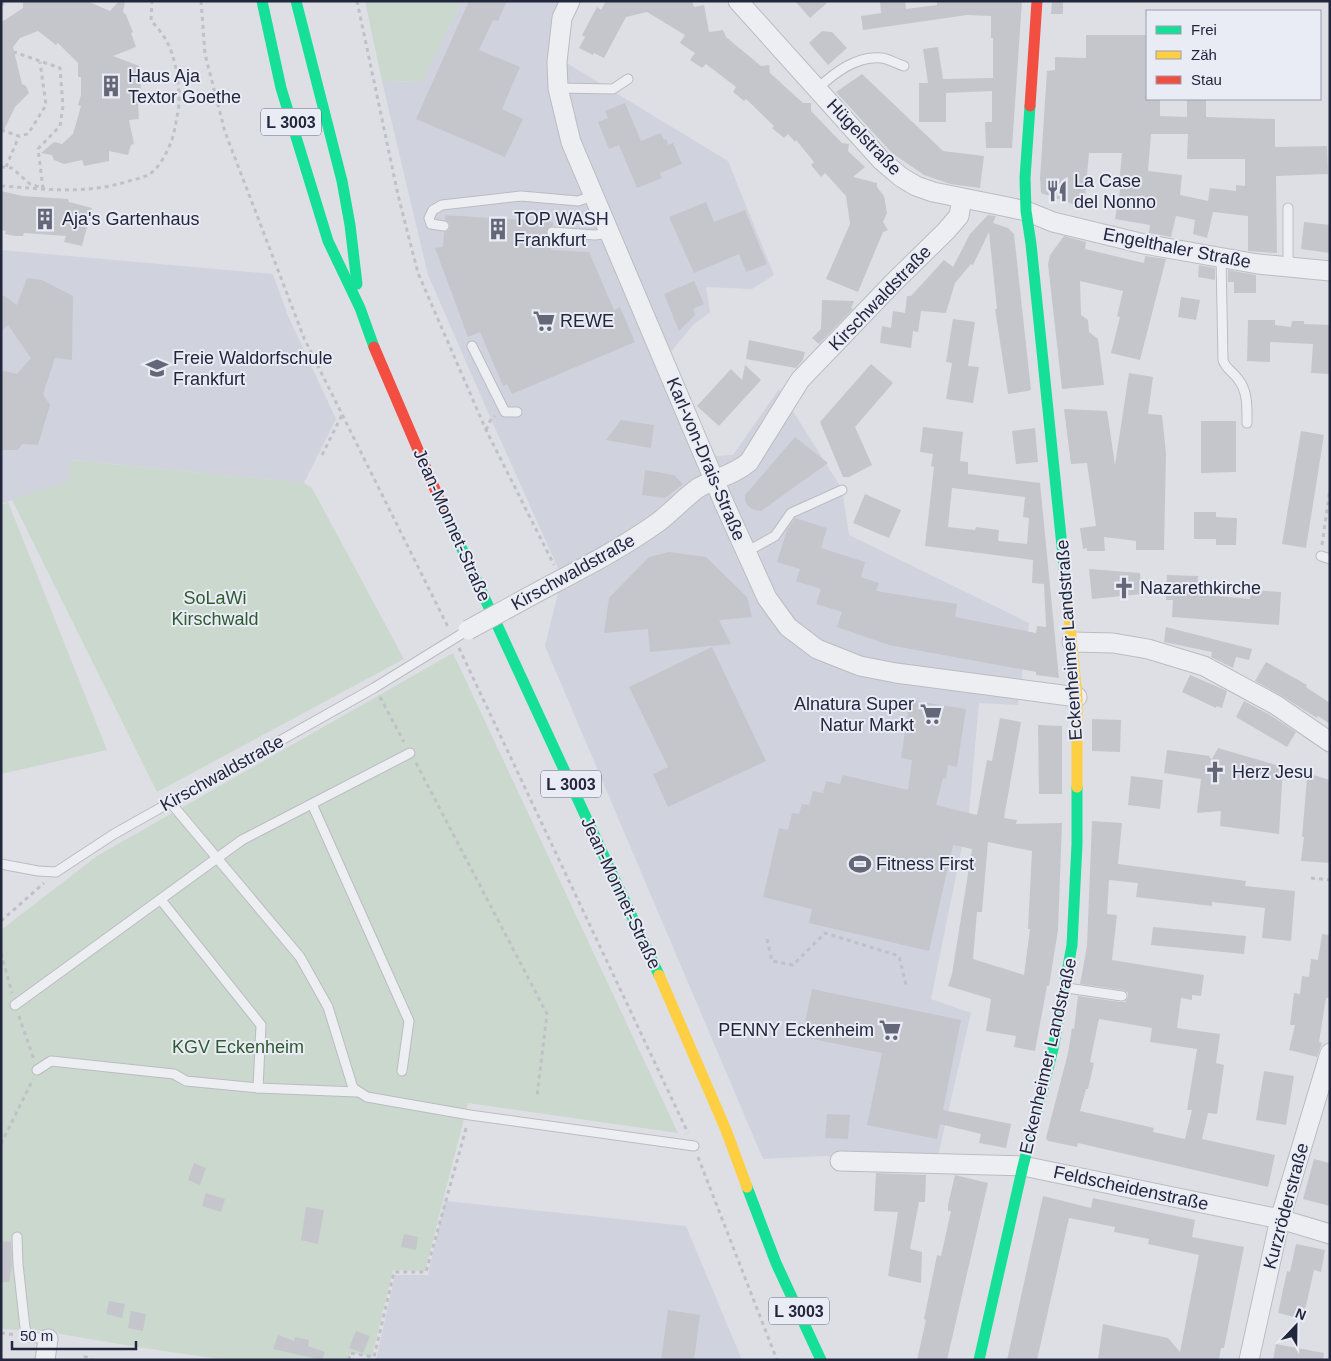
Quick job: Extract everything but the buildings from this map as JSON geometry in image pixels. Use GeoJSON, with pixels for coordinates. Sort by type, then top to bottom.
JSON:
{"type":"FeatureCollection","features":[{"type":"Feature","properties":{"kind":"main road","name":"Jean-Monnet-Straße"},"geometry":{"type":"LineString","coordinates":[[262,1],[281,88],[328,241],[360,308],[375,349],[439,499],[650,954],[723,1121],[776,1263],[821,1360]]}},
{"type":"Feature","properties":{"kind":"main road","name":"Jean-Monnet-Straße"},"geometry":{"type":"LineString","coordinates":[[296,1],[306,48],[339,169],[354,254],[360,308]]}},
{"type":"Feature","properties":{"kind":"main road","name":"Eckenheimer Landstraße"},"geometry":{"type":"LineString","coordinates":[[978,1360],[1023,1166],[1053,1049],[1072,945],[1077,853],[1077,697],[1024,178],[1037,1]]}},
{"type":"Feature","properties":{"kind":"main road","name":"Jean-Monnet-Straße"},"geometry":{"type":"LineString","coordinates":[[776,1263],[790,1319]]}},
{"type":"Feature","properties":{"kind":"street","name":"Karl-von-Drais-Straße"},"geometry":{"type":"LineString","coordinates":[[570,1],[562,18],[557,62],[558,88],[571,142],[746,552],[767,598],[788,627],[817,648],[860,666],[896,673],[1077,697]]}},
{"type":"Feature","properties":{"kind":"street","name":"Hügelstraße"},"geometry":{"type":"LineString","coordinates":[[738,1],[881,160],[896,173],[916,186],[925,189],[1026,212]]}},
{"type":"Feature","properties":{"kind":"street","name":"Kirschwaldstraße"},"geometry":{"type":"LineString","coordinates":[[461,634],[620,547],[657,523],[698,489],[739,470],[749,462],[800,380],[946,231],[959,216],[962,198]]}},
{"type":"Feature","properties":{"kind":"street","name":"Engelthaler Straße"},"geometry":{"type":"LineString","coordinates":[[1026,212],[1053,222],[1144,244],[1258,264],[1330,271]]}},
{"type":"Feature","properties":{"kind":"street"},"geometry":{"type":"LineString","coordinates":[[1072,642],[1112,642],[1148,649],[1204,666],[1276,705],[1330,742]]}},
{"type":"Feature","properties":{"kind":"street","name":"Kurzröderstraße"},"geometry":{"type":"LineString","coordinates":[[1249,1360],[1280,1219],[1330,1053]]}},
{"type":"Feature","properties":{"kind":"street","name":"Feldscheidenstraße"},"geometry":{"type":"LineString","coordinates":[[840,1161],[1023,1166],[1280,1219],[1330,1234]]}},
{"type":"Feature","properties":{"kind":"street"},"geometry":{"type":"LineString","coordinates":[[45,1360],[48,1339]]}},
{"type":"Feature","properties":{"kind":"lane"},"geometry":{"type":"LineString","coordinates":[[817,89],[827,79],[858,60],[882,58],[904,66]]}},
{"type":"Feature","properties":{"kind":"lane"},"geometry":{"type":"LineString","coordinates":[[558,88],[612,89],[628,79]]}},
{"type":"Feature","properties":{"kind":"lane"},"geometry":{"type":"LineString","coordinates":[[444,226],[431,224],[429,218],[433,210],[442,205],[521,196],[578,201],[594,196]]}},
{"type":"Feature","properties":{"kind":"lane"},"geometry":{"type":"LineString","coordinates":[[1288,208],[1288,267]]}},
{"type":"Feature","properties":{"kind":"lane"},"geometry":{"type":"LineString","coordinates":[[552,232],[595,235],[609,233]]}},
{"type":"Feature","properties":{"kind":"lane"},"geometry":{"type":"LineString","coordinates":[[1221,257],[1222,360],[1224,365],[1244,387],[1247,423]]}},
{"type":"Feature","properties":{"kind":"lane"},"geometry":{"type":"LineString","coordinates":[[472,346],[505,412],[517,412]]}},
{"type":"Feature","properties":{"kind":"lane"},"geometry":{"type":"LineString","coordinates":[[746,552],[775,536],[791,513],[842,490]]}},
{"type":"Feature","properties":{"kind":"lane","name":"Kirschwaldstraße"},"geometry":{"type":"LineString","coordinates":[[56,872],[114,834],[374,688],[461,634]]}},
{"type":"Feature","properties":{"kind":"lane"},"geometry":{"type":"LineString","coordinates":[[15,1005],[242,840],[410,753]]}},
{"type":"Feature","properties":{"kind":"lane"},"geometry":{"type":"LineString","coordinates":[[170,802],[300,957],[328,1008],[353,1088],[356,1092]]}},
{"type":"Feature","properties":{"kind":"lane"},"geometry":{"type":"LineString","coordinates":[[312,804],[409,1021],[402,1070]]}},
{"type":"Feature","properties":{"kind":"lane"},"geometry":{"type":"LineString","coordinates":[[1,864],[38,871],[56,872]]}},
{"type":"Feature","properties":{"kind":"lane"},"geometry":{"type":"LineString","coordinates":[[161,900],[260,1025],[258,1088]]}},
{"type":"Feature","properties":{"kind":"lane"},"geometry":{"type":"LineString","coordinates":[[1064,987],[1122,996]]}},
{"type":"Feature","properties":{"kind":"lane"},"geometry":{"type":"LineString","coordinates":[[37,1070],[51,1061],[174,1074],[186,1081],[258,1088],[356,1092],[367,1097],[470,1115],[694,1146]]}},
{"type":"Feature","properties":{"kind":"lane"},"geometry":{"type":"LineString","coordinates":[[17,1237],[25,1328],[29,1337],[48,1339]]}},
{"type":"Feature","properties":{"kind":"path"},"geometry":{"type":"LineString","coordinates":[[1,186],[67,191],[112,186],[149,175],[168,152],[180,102],[177,73],[169,42],[151,21],[152,1]]}},
{"type":"Feature","properties":{"kind":"path"},"geometry":{"type":"LineString","coordinates":[[201,1],[205,54],[225,132],[304,338],[461,634],[694,1146],[777,1360]]}},
{"type":"Feature","properties":{"kind":"path"},"geometry":{"type":"LineString","coordinates":[[357,1],[398,195],[418,273],[486,430],[561,579]]}},
{"type":"Feature","properties":{"kind":"path"},"geometry":{"type":"LineString","coordinates":[[14,52],[60,68],[63,106],[60,126],[38,149],[43,188]]}},
{"type":"Feature","properties":{"kind":"path"},"geometry":{"type":"LineString","coordinates":[[1,130],[19,136],[28,134],[46,105],[40,62]]}},
{"type":"Feature","properties":{"kind":"path"},"geometry":{"type":"LineString","coordinates":[[6,167],[19,136]]}},
{"type":"Feature","properties":{"kind":"path"},"geometry":{"type":"LineString","coordinates":[[1,167],[12,168],[30,184],[43,188]]}},
{"type":"Feature","properties":{"kind":"path"},"geometry":{"type":"LineString","coordinates":[[322,455],[343,414]]}},
{"type":"Feature","properties":{"kind":"path"},"geometry":{"type":"LineString","coordinates":[[486,430],[493,417]]}},
{"type":"Feature","properties":{"kind":"path"},"geometry":{"type":"LineString","coordinates":[[1325,558],[1330,489]]}},
{"type":"Feature","properties":{"kind":"path"},"geometry":{"type":"LineString","coordinates":[[374,688],[547,1014],[536,1096]]}},
{"type":"Feature","properties":{"kind":"path"},"geometry":{"type":"LineString","coordinates":[[1,921],[56,872]]}},
{"type":"Feature","properties":{"kind":"path"},"geometry":{"type":"LineString","coordinates":[[1311,878],[1330,880]]}},
{"type":"Feature","properties":{"kind":"path"},"geometry":{"type":"LineString","coordinates":[[767,939],[772,961],[793,965],[825,933],[899,956],[906,984]]}},
{"type":"Feature","properties":{"kind":"path"},"geometry":{"type":"LineString","coordinates":[[1,953],[15,1005],[37,1070],[1,1144]]}},
{"type":"Feature","properties":{"kind":"path"},"geometry":{"type":"LineString","coordinates":[[349,1360],[350,1353],[374,1356],[394,1272],[426,1272],[470,1115]]}},
{"type":"Feature","properties":{"kind":"path"},"geometry":{"type":"LineString","coordinates":[[84,1356],[93,1360]]}},
{"type":"Feature","properties":{"kind":"shaded area"},"geometry":{"type":"Polygon","coordinates":[[[462,1],[570,1],[550,53],[728,161],[774,275],[752,289],[706,287],[710,312],[693,325],[670,353],[715,456],[733,455],[779,389],[842,489],[849,535],[1029,623],[1018,705],[979,703],[969,812],[931,999],[971,1013],[937,1160],[823,1156],[763,1159],[545,646],[562,577],[428,275],[382,81],[422,82],[462,1]]]}},
{"type":"Feature","properties":{"kind":"shaded area","name":"Freie Waldorfschule Frankfurt"},"geometry":{"type":"Polygon","coordinates":[[[1,250],[273,274],[288,316],[336,419],[304,483],[72,460],[69,481],[1,504],[1,250]]]}},
{"type":"Feature","properties":{"kind":"shaded area"},"geometry":{"type":"Polygon","coordinates":[[[445,1201],[686,1226],[742,1360],[376,1360],[395,1275],[428,1275],[445,1201]]]}},
{"type":"Feature","properties":{"kind":"green space"},"geometry":{"type":"Polygon","coordinates":[[[365,1],[462,1],[422,82],[382,81],[365,1]]]}},
{"type":"Feature","properties":{"kind":"green space","name":"SoLaWi Kirschwald"},"geometry":{"type":"Polygon","coordinates":[[[71,460],[304,483],[312,488],[404,659],[157,792],[12,500],[69,481],[71,460]]]}},
{"type":"Feature","properties":{"kind":"green space"},"geometry":{"type":"Polygon","coordinates":[[[8,502],[107,750],[1,774],[1,505],[8,502]]]}},
{"type":"Feature","properties":{"kind":"green space","name":"KGV Eckenheim"},"geometry":{"type":"Polygon","coordinates":[[[453,653],[678,1133],[468,1103],[425,1271],[393,1270],[372,1356],[350,1353],[349,1360],[226,1360],[25,1328],[17,1330],[1,1329],[1,930],[97,856],[453,653]]]}},
{"type":"Feature","properties":{"kind":"traffic: fast"},"geometry":{"type":"LineString","coordinates":[[262,1],[281,88],[328,241],[360,308],[374,347]]}},
{"type":"Feature","properties":{"kind":"traffic: fast"},"geometry":{"type":"LineString","coordinates":[[296,1],[342,181],[350,225],[357,284]]}},
{"type":"Feature","properties":{"kind":"traffic: fast"},"geometry":{"type":"LineString","coordinates":[[1030,106],[1025,178],[1026,211],[1068,605]]}},
{"type":"Feature","properties":{"kind":"traffic: fast"},"geometry":{"type":"LineString","coordinates":[[443,508],[659,975]]}},
{"type":"Feature","properties":{"kind":"traffic: fast"},"geometry":{"type":"LineString","coordinates":[[979,1360],[1023,1166],[1053,1049],[1072,945],[1077,844],[1077,787]]}},
{"type":"Feature","properties":{"kind":"traffic: fast"},"geometry":{"type":"LineString","coordinates":[[747,1187],[776,1263],[821,1360]]}},
{"type":"Feature","properties":{"kind":"traffic: slow"},"geometry":{"type":"LineString","coordinates":[[1068,605],[1077,697],[1077,787]]}},
{"type":"Feature","properties":{"kind":"traffic: slow"},"geometry":{"type":"LineString","coordinates":[[659,975],[726,1130],[747,1187]]}},
{"type":"Feature","properties":{"kind":"traffic: jam"},"geometry":{"type":"LineString","coordinates":[[1030,106],[1037,1]]}},
{"type":"Feature","properties":{"kind":"traffic: jam"},"geometry":{"type":"LineString","coordinates":[[374,347],[443,508]]}},
{"type":"Feature","properties":{"kind":"place","name":"Haus Aja Textor Goethe"},"geometry":{"type":"Point","coordinates":[111,86]}},
{"type":"Feature","properties":{"kind":"place","name":"La Case del Nonno"},"geometry":{"type":"Point","coordinates":[1057,191]}},
{"type":"Feature","properties":{"kind":"place","name":"Aja's Gartenhaus"},"geometry":{"type":"Point","coordinates":[45,219]}},
{"type":"Feature","properties":{"kind":"place","name":"TOP WASH Frankfurt"},"geometry":{"type":"Point","coordinates":[498,229]}},
{"type":"Feature","properties":{"kind":"place","name":"REWE"},"geometry":{"type":"Point","coordinates":[544,321]}},
{"type":"Feature","properties":{"kind":"place","name":"Freie Waldorfschule Frankfurt"},"geometry":{"type":"Point","coordinates":[157,368]}},
{"type":"Feature","properties":{"kind":"place","name":"Nazarethkirche"},"geometry":{"type":"Point","coordinates":[1124,588]}},
{"type":"Feature","properties":{"kind":"place","name":"Alnatura Super Natur Markt"},"geometry":{"type":"Point","coordinates":[931,714]}},
{"type":"Feature","properties":{"kind":"place","name":"Herz Jesu"},"geometry":{"type":"Point","coordinates":[1215,772]}},
{"type":"Feature","properties":{"kind":"place","name":"Fitness First"},"geometry":{"type":"Point","coordinates":[860,864]}},
{"type":"Feature","properties":{"kind":"place","name":"PENNY Eckenheim"},"geometry":{"type":"Point","coordinates":[890,1030]}}]}
